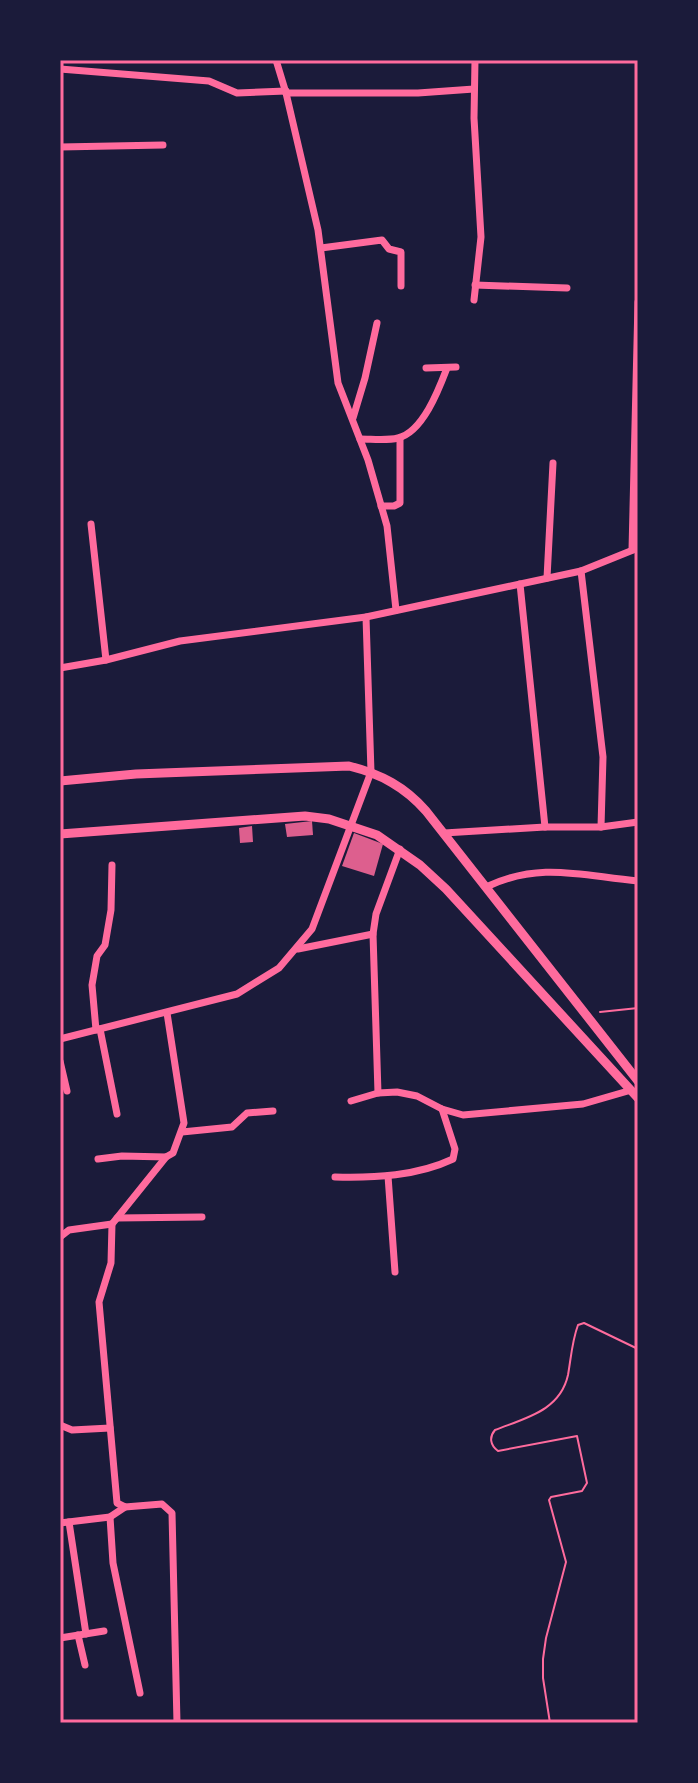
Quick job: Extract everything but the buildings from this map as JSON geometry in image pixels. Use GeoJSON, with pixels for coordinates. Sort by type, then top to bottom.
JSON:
{"type":"FeatureCollection","features":[{"type":"Feature","properties":{"kind":"main road"},"geometry":{"type":"LineString","coordinates":[[60,781],[136,774],[315,766],[349,766],[371,772],[411,795],[444,833],[638,1081]]}},
{"type":"Feature","properties":{"kind":"main road"},"geometry":{"type":"LineString","coordinates":[[60,834],[305,816],[352,825],[377,835],[400,849],[446,889],[628,1091],[638,1098]]}},
{"type":"Feature","properties":{"kind":"street"},"geometry":{"type":"LineString","coordinates":[[276,60],[321,248],[338,383],[353,418],[387,526],[396,610]]}},
{"type":"Feature","properties":{"kind":"street"},"geometry":{"type":"LineString","coordinates":[[474,300],[481,237],[475,60]]}},
{"type":"Feature","properties":{"kind":"street"},"geometry":{"type":"LineString","coordinates":[[60,69],[209,81],[237,93],[418,93],[474,89]]}},
{"type":"Feature","properties":{"kind":"street"},"geometry":{"type":"LineString","coordinates":[[60,147],[163,145]]}},
{"type":"Feature","properties":{"kind":"street"},"geometry":{"type":"LineString","coordinates":[[321,248],[382,240],[389,249],[401,252],[401,286]]}},
{"type":"Feature","properties":{"kind":"street"},"geometry":{"type":"LineString","coordinates":[[475,285],[567,288]]}},
{"type":"Feature","properties":{"kind":"street"},"geometry":{"type":"LineString","coordinates":[[60,668],[180,641],[366,617],[581,571],[635,549],[633,410],[638,302]]}},
{"type":"Feature","properties":{"kind":"street"},"geometry":{"type":"LineString","coordinates":[[353,418],[377,323]]}},
{"type":"Feature","properties":{"kind":"street"},"geometry":{"type":"LineString","coordinates":[[360,439],[400,438],[422,418],[452,367],[426,368]]}},
{"type":"Feature","properties":{"kind":"street"},"geometry":{"type":"LineString","coordinates":[[381,506],[400,503],[400,438]]}},
{"type":"Feature","properties":{"kind":"street"},"geometry":{"type":"LineString","coordinates":[[547,578],[553,463]]}},
{"type":"Feature","properties":{"kind":"street"},"geometry":{"type":"LineString","coordinates":[[91,524],[106,660]]}},
{"type":"Feature","properties":{"kind":"street"},"geometry":{"type":"LineString","coordinates":[[581,571],[603,757],[601,827]]}},
{"type":"Feature","properties":{"kind":"street"},"geometry":{"type":"LineString","coordinates":[[520,584],[545,827]]}},
{"type":"Feature","properties":{"kind":"street"},"geometry":{"type":"LineString","coordinates":[[60,1039],[237,994],[279,968],[298,949],[323,906],[371,772],[366,617]]}},
{"type":"Feature","properties":{"kind":"street"},"geometry":{"type":"LineString","coordinates":[[444,833],[601,827],[638,822]]}},
{"type":"Feature","properties":{"kind":"street"},"geometry":{"type":"LineString","coordinates":[[378,1093],[373,934],[376,914],[400,849]]}},
{"type":"Feature","properties":{"kind":"street"},"geometry":{"type":"LineString","coordinates":[[112,865],[111,910],[106,942],[97,956],[92,985],[98,1030],[117,1114]]}},
{"type":"Feature","properties":{"kind":"street"},"geometry":{"type":"LineString","coordinates":[[486,887],[513,876],[541,871],[587,873],[638,881]]}},
{"type":"Feature","properties":{"kind":"street"},"geometry":{"type":"LineString","coordinates":[[298,949],[373,934]]}},
{"type":"Feature","properties":{"kind":"street"},"geometry":{"type":"LineString","coordinates":[[167,1013],[184,1123],[182,1132],[173,1153],[166,1157],[114,1221],[111,1263],[99,1302],[116,1498],[120,1506],[162,1504],[172,1513],[177,1723]]}},
{"type":"Feature","properties":{"kind":"street"},"geometry":{"type":"LineString","coordinates":[[60,1061],[67,1091]]}},
{"type":"Feature","properties":{"kind":"street"},"geometry":{"type":"LineString","coordinates":[[351,1101],[378,1093],[397,1092],[417,1096],[442,1109],[463,1115],[583,1104],[628,1091]]}},
{"type":"Feature","properties":{"kind":"street"},"geometry":{"type":"LineString","coordinates":[[335,1177],[388,1176],[453,1159],[455,1149],[442,1109]]}},
{"type":"Feature","properties":{"kind":"street"},"geometry":{"type":"LineString","coordinates":[[182,1132],[232,1127],[247,1113],[273,1111]]}},
{"type":"Feature","properties":{"kind":"street"},"geometry":{"type":"LineString","coordinates":[[98,1159],[166,1157]]}},
{"type":"Feature","properties":{"kind":"street"},"geometry":{"type":"LineString","coordinates":[[388,1176],[395,1272]]}},
{"type":"Feature","properties":{"kind":"street"},"geometry":{"type":"LineString","coordinates":[[62,1231],[114,1221],[202,1217]]}},
{"type":"Feature","properties":{"kind":"street"},"geometry":{"type":"LineString","coordinates":[[60,1425],[72,1430],[110,1428]]}},
{"type":"Feature","properties":{"kind":"street"},"geometry":{"type":"LineString","coordinates":[[85,1665],[65,1522],[110,1517],[125,1507]]}},
{"type":"Feature","properties":{"kind":"street"},"geometry":{"type":"LineString","coordinates":[[110,1517],[113,1563],[140,1693]]}},
{"type":"Feature","properties":{"kind":"street"},"geometry":{"type":"LineString","coordinates":[[60,1638],[104,1631]]}},
{"type":"Feature","properties":{"kind":"path"},"geometry":{"type":"LineString","coordinates":[[583,1013],[638,1008]]}},
{"type":"Feature","properties":{"kind":"path"},"geometry":{"type":"LineString","coordinates":[[550,1723],[543,1659],[566,1562],[549,1500],[582,1491],[587,1483],[577,1436],[498,1451],[492,1445],[491,1437],[495,1430],[544,1411],[554,1402],[567,1380],[578,1325],[584,1323],[638,1349]]}}]}
